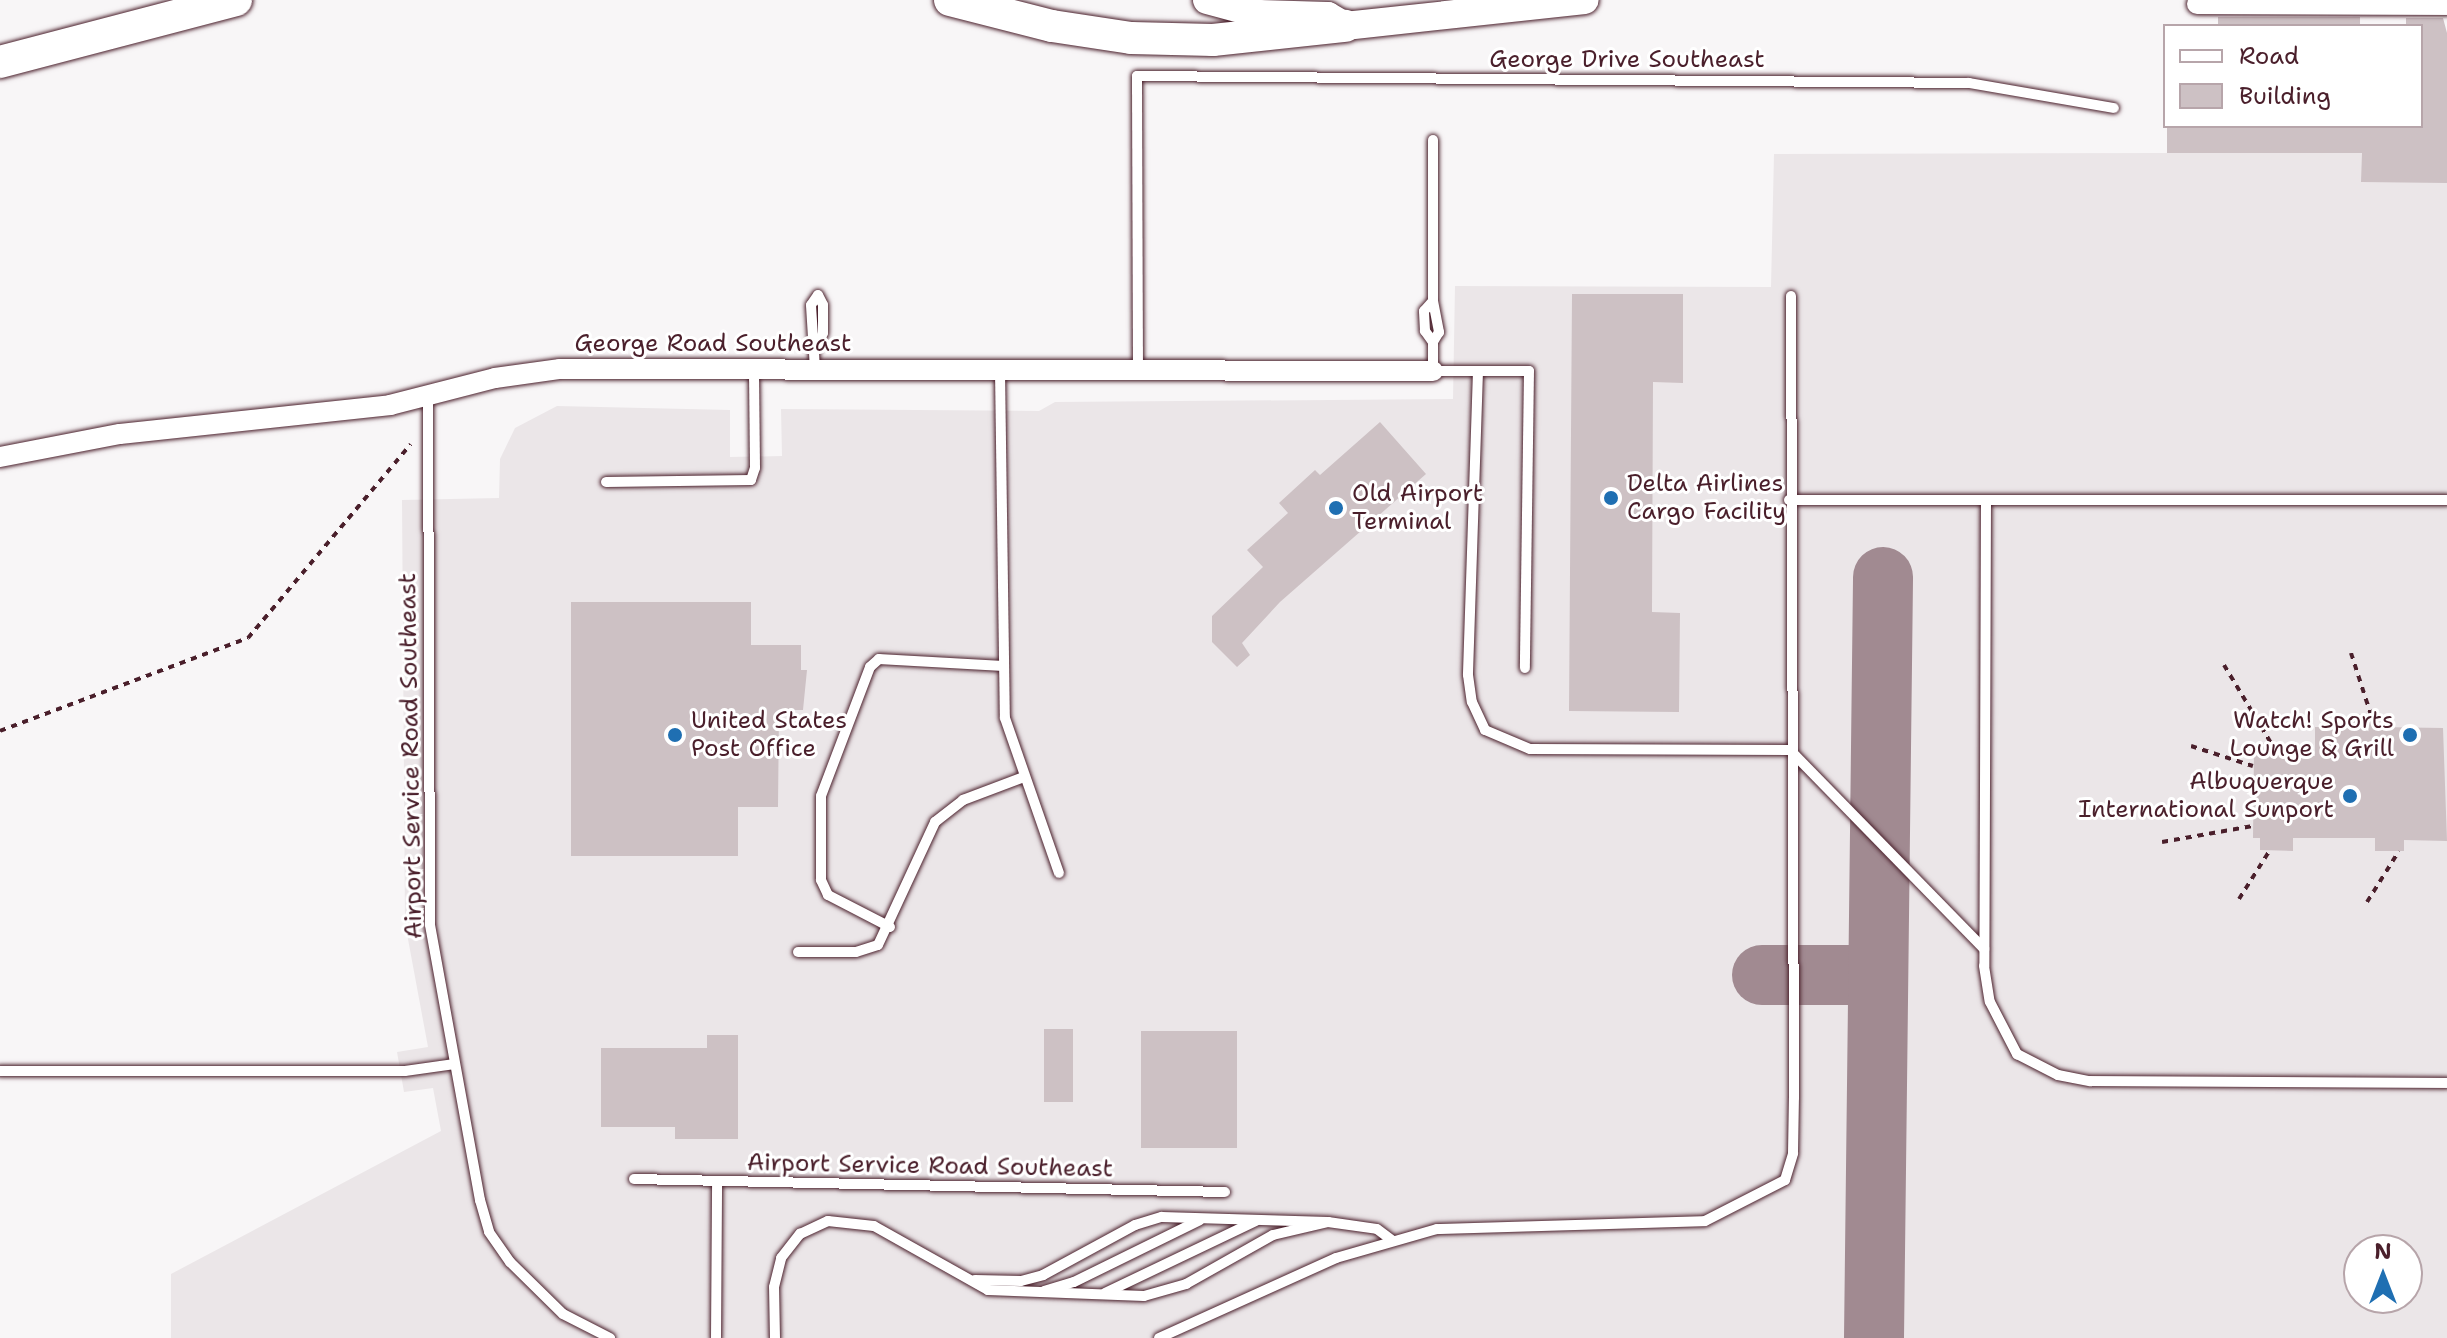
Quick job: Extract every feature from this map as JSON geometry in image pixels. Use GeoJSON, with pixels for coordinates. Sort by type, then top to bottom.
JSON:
{"type":"FeatureCollection","features":[{"type":"Feature","properties":{"kind":"main road"},"geometry":{"type":"LineString","coordinates":[[0,62],[236,0]]}},
{"type":"Feature","properties":{"kind":"main road"},"geometry":{"type":"LineString","coordinates":[[950,0],[1052,26],[1144,39],[1241,39],[1585,0]]}},
{"type":"Feature","properties":{"kind":"main road"},"geometry":{"type":"LineString","coordinates":[[1207,0],[1259,14],[1328,16],[1345,26]]}},
{"type":"Feature","properties":{"kind":"street"},"geometry":{"type":"LineString","coordinates":[[2197,4],[2447,5]]}},
{"type":"Feature","properties":{"kind":"street","name":"George Road Southeast"},"geometry":{"type":"LineString","coordinates":[[0,457],[120,434],[428,398],[495,378],[560,369],[1433,371]]}},
{"type":"Feature","properties":{"kind":"lane","name":"George Drive Southeast"},"geometry":{"type":"LineString","coordinates":[[1138,371],[1137,76],[1969,83],[2114,108]]}},
{"type":"Feature","properties":{"kind":"lane"},"geometry":{"type":"LineString","coordinates":[[1433,140],[1433,301],[1439,332],[1433,342],[1433,371],[1529,371],[1525,668]]}},
{"type":"Feature","properties":{"kind":"lane"},"geometry":{"type":"LineString","coordinates":[[1159,1338],[1336,1258],[1437,1229],[1705,1221],[1785,1180],[1793,1153],[1789,500],[1791,296]]}},
{"type":"Feature","properties":{"kind":"lane"},"geometry":{"type":"LineString","coordinates":[[815,369],[816,348]]}},
{"type":"Feature","properties":{"kind":"lane"},"geometry":{"type":"LineString","coordinates":[[606,482],[751,480],[755,468],[754,369]]}},
{"type":"Feature","properties":{"kind":"lane"},"geometry":{"type":"LineString","coordinates":[[1000,371],[1005,718],[1059,873]]}},
{"type":"Feature","properties":{"kind":"lane"},"geometry":{"type":"LineString","coordinates":[[1478,371],[1468,675],[1472,702],[1485,730],[1530,749],[1790,750],[1984,949]]}},
{"type":"Feature","properties":{"kind":"lane","name":"Airport Service Road Southeast"},"geometry":{"type":"LineString","coordinates":[[428,398],[428,896],[455,1064],[489,1232],[510,1262],[563,1314],[610,1338]]}},
{"type":"Feature","properties":{"kind":"lane"},"geometry":{"type":"LineString","coordinates":[[1789,500],[2447,500]]}},
{"type":"Feature","properties":{"kind":"lane"},"geometry":{"type":"LineString","coordinates":[[1986,500],[1984,949],[1990,1002],[2006,1037],[2029,1063],[2058,1075],[2090,1081],[2447,1083]]}},
{"type":"Feature","properties":{"kind":"lane"},"geometry":{"type":"LineString","coordinates":[[890,927],[828,895],[821,880],[821,796],[870,667],[879,659],[1003,666]]}},
{"type":"Feature","properties":{"kind":"lane"},"geometry":{"type":"LineString","coordinates":[[798,952],[867,950],[885,937],[918,851],[935,822],[963,800],[1024,777]]}},
{"type":"Feature","properties":{"kind":"lane"},"geometry":{"type":"LineString","coordinates":[[0,1071],[405,1071],[455,1064]]}},
{"type":"Feature","properties":{"kind":"lane","name":"Airport Service Road Southeast"},"geometry":{"type":"LineString","coordinates":[[634,1179],[1225,1192]]}},
{"type":"Feature","properties":{"kind":"lane"},"geometry":{"type":"LineString","coordinates":[[716,1338],[717,1181]]}},
{"type":"Feature","properties":{"kind":"lane"},"geometry":{"type":"LineString","coordinates":[[1018,1295],[1074,1282],[1212,1217]]}},
{"type":"Feature","properties":{"kind":"lane"},"geometry":{"type":"LineString","coordinates":[[965,1279],[1021,1281],[1149,1220],[1270,1217],[1377,1229],[1393,1241]]}},
{"type":"Feature","properties":{"kind":"lane"},"geometry":{"type":"LineString","coordinates":[[1091,1296],[1132,1284],[1219,1236],[1270,1217]]}},
{"type":"Feature","properties":{"kind":"lane"},"geometry":{"type":"LineString","coordinates":[[775,1338],[774,1287],[781,1258],[800,1234],[828,1221],[874,1226],[988,1290],[1018,1295],[1091,1296],[1164,1292],[1273,1235],[1328,1222]]}},
{"type":"Feature","properties":{"kind":"path"},"geometry":{"type":"LineString","coordinates":[[0,731],[248,638],[428,423]]}},
{"type":"Feature","properties":{"kind":"path"},"geometry":{"type":"LineString","coordinates":[[2351,653],[2371,715]]}},
{"type":"Feature","properties":{"kind":"path"},"geometry":{"type":"LineString","coordinates":[[2224,665],[2271,743]]}},
{"type":"Feature","properties":{"kind":"path"},"geometry":{"type":"LineString","coordinates":[[2191,746],[2253,766]]}},
{"type":"Feature","properties":{"kind":"path"},"geometry":{"type":"LineString","coordinates":[[2162,842],[2253,826]]}},
{"type":"Feature","properties":{"kind":"path"},"geometry":{"type":"LineString","coordinates":[[2239,899],[2270,850]]}},
{"type":"Feature","properties":{"kind":"path"},"geometry":{"type":"LineString","coordinates":[[2367,902],[2399,851]]}},
{"type":"Feature","properties":{"kind":"shaded area","name":"Albuquerque International Sunport"},"geometry":{"type":"Polygon","coordinates":[[[2423,25],[2440,25],[2440,33],[2447,33],[2447,1338],[171,1338],[171,1274],[441,1131],[433,1088],[404,1092],[397,1052],[428,1047],[405,923],[402,500],[499,498],[500,459],[515,428],[557,406],[730,410],[730,457],[782,456],[781,409],[1039,411],[1055,402],[1453,399],[1455,286],[1771,287],[1774,154],[2166,153],[2423,128],[2423,25]]]}},
{"type":"Feature","properties":{"kind":"building"},"geometry":{"type":"Polygon","coordinates":[[[2218,17],[2360,17],[2360,24],[2218,24],[2218,17]]]}},
{"type":"Feature","properties":{"kind":"building"},"geometry":{"type":"Polygon","coordinates":[[[2406,18],[2443,18],[2447,33],[2447,183],[2361,182],[2362,153],[2167,153],[2167,128],[2423,128],[2423,24],[2406,24],[2406,18]]]}},
{"type":"Feature","properties":{"kind":"building","name":"Delta Airlines Cargo Facility"},"geometry":{"type":"Polygon","coordinates":[[[1572,294],[1683,294],[1683,383],[1653,382],[1652,612],[1680,613],[1679,712],[1569,711],[1572,294]]]}},
{"type":"Feature","properties":{"kind":"building","name":"Old Airport Terminal"},"geometry":{"type":"Polygon","coordinates":[[[1380,422],[1426,474],[1280,602],[1242,643],[1250,655],[1237,667],[1212,642],[1212,616],[1263,567],[1247,550],[1288,513],[1279,503],[1315,470],[1320,475],[1380,422]]]}},
{"type":"Feature","properties":{"kind":"building","name":"United States Post Office"},"geometry":{"type":"Polygon","coordinates":[[[571,602],[751,602],[751,645],[801,645],[801,670],[807,670],[803,710],[779,710],[778,807],[738,807],[738,856],[571,856],[571,602]]]}},
{"type":"Feature","properties":{"kind":"building","name":"Albuquerque International Sunport"},"geometry":{"type":"Polygon","coordinates":[[[2352,714],[2377,715],[2377,727],[2443,728],[2447,841],[2404,840],[2404,851],[2375,851],[2375,838],[2293,838],[2293,851],[2260,850],[2260,838],[2253,838],[2254,752],[2260,753],[2260,743],[2280,743],[2280,755],[2315,756],[2315,727],[2352,727],[2352,714]]]}},
{"type":"Feature","properties":{"kind":"building"},"geometry":{"type":"Polygon","coordinates":[[[1044,1029],[1073,1029],[1073,1102],[1044,1102],[1044,1029]]]}},
{"type":"Feature","properties":{"kind":"building"},"geometry":{"type":"Polygon","coordinates":[[[1141,1031],[1237,1031],[1237,1148],[1141,1148],[1141,1031]]]}},
{"type":"Feature","properties":{"kind":"building"},"geometry":{"type":"Polygon","coordinates":[[[707,1035],[738,1035],[738,1139],[675,1139],[675,1127],[601,1127],[601,1048],[707,1048],[707,1035]]]}},
{"type":"Feature","properties":{"kind":"taxiway"},"geometry":{"type":"LineString","coordinates":[[1874,1338],[1883,577]]}},
{"type":"Feature","properties":{"kind":"taxiway"},"geometry":{"type":"LineString","coordinates":[[1762,975],[1878,975]]}},
{"type":"Feature","properties":{"kind":"place","name":"Delta Airlines Cargo Facility"},"geometry":{"type":"Point","coordinates":[1611,498]}},
{"type":"Feature","properties":{"kind":"place","name":"Old Airport Terminal"},"geometry":{"type":"Point","coordinates":[1336,508]}},
{"type":"Feature","properties":{"kind":"place","name":"United States Post Office"},"geometry":{"type":"Point","coordinates":[675,735]}},
{"type":"Feature","properties":{"kind":"place","name":"Watch! Sports Lounge & Grill"},"geometry":{"type":"Point","coordinates":[2410,735]}},
{"type":"Feature","properties":{"kind":"place","name":"Albuquerque International Sunport"},"geometry":{"type":"Point","coordinates":[2350,796]}}]}
